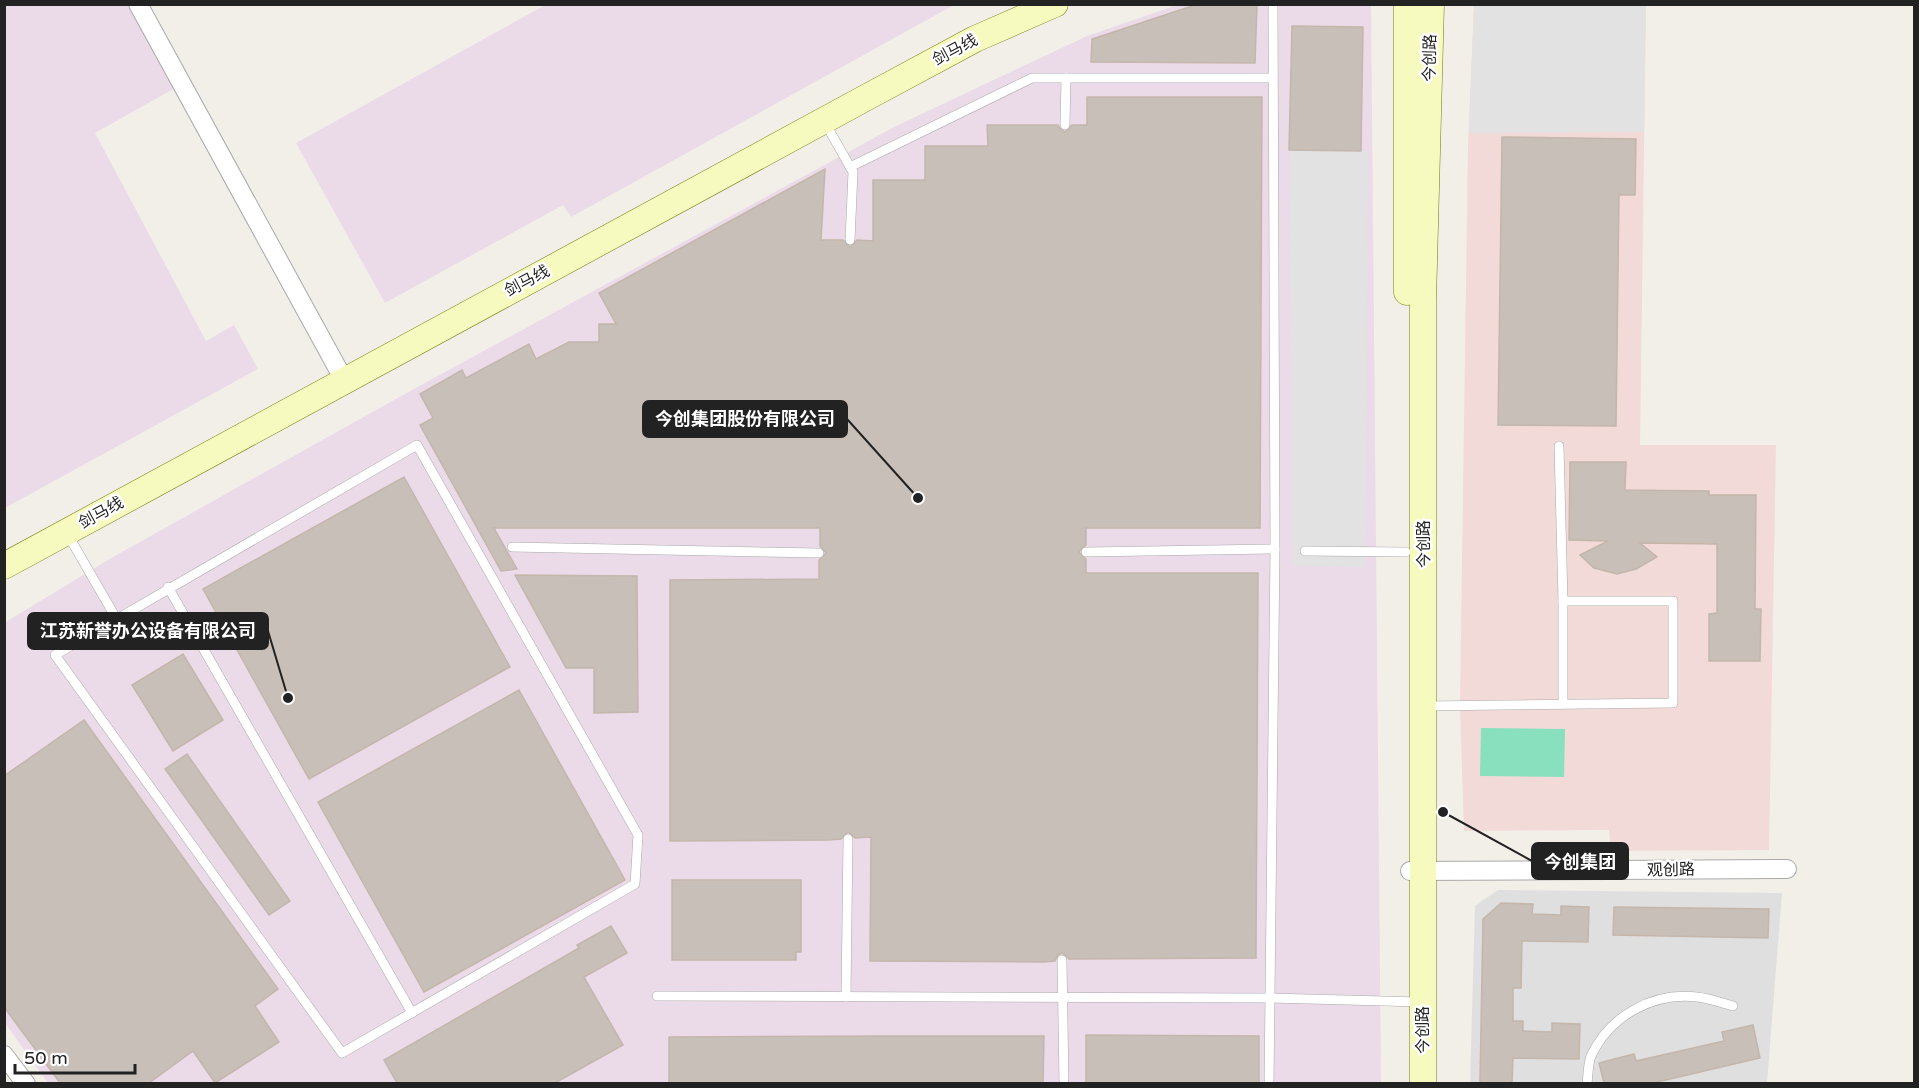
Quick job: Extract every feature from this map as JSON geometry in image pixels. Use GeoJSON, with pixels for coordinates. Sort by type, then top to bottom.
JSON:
{"type":"FeatureCollection","features":[{"type":"Feature","properties":{"kind":"main road","name":"剑马线"},"geometry":{"type":"LineString","coordinates":[[4,566],[975,39],[1055,4]]}},
{"type":"Feature","properties":{"kind":"main road","name":"今创路"},"geometry":{"type":"LineString","coordinates":[[1407,4],[1406,552],[1417,872],[1417,1002],[1423,1083]]}},
{"type":"Feature","properties":{"kind":"main road","name":"今创路"},"geometry":{"type":"LineString","coordinates":[[1417,872],[1424,706],[1423,300],[1431,4]]}},
{"type":"Feature","properties":{"kind":"main road","name":"今创路"},"geometry":{"type":"LineString","coordinates":[[1409,1083],[1417,1002]]}},
{"type":"Feature","properties":{"kind":"street"},"geometry":{"type":"LineString","coordinates":[[138,4],[344,381]]}},
{"type":"Feature","properties":{"kind":"street","name":"观创路"},"geometry":{"type":"LineString","coordinates":[[1417,872],[1787,869]]}},
{"type":"Feature","properties":{"kind":"street"},"geometry":{"type":"LineString","coordinates":[[4,1055],[26,1083]]}},
{"type":"Feature","properties":{"kind":"lane"},"geometry":{"type":"LineString","coordinates":[[1269,1083],[1275,549],[1273,4]]}},
{"type":"Feature","properties":{"kind":"lane"},"geometry":{"type":"LineString","coordinates":[[850,167],[1032,78],[1273,78]]}},
{"type":"Feature","properties":{"kind":"lane"},"geometry":{"type":"LineString","coordinates":[[1065,125],[1066,78]]}},
{"type":"Feature","properties":{"kind":"lane"},"geometry":{"type":"LineString","coordinates":[[824,120],[853,172],[850,240]]}},
{"type":"Feature","properties":{"kind":"lane"},"geometry":{"type":"LineString","coordinates":[[417,445],[638,835],[635,884],[342,1053],[55,656],[168,587],[417,445]]}},
{"type":"Feature","properties":{"kind":"lane"},"geometry":{"type":"LineString","coordinates":[[1559,446],[1563,703]]}},
{"type":"Feature","properties":{"kind":"lane"},"geometry":{"type":"LineString","coordinates":[[66,532],[116,618]]}},
{"type":"Feature","properties":{"kind":"lane"},"geometry":{"type":"LineString","coordinates":[[512,548],[819,553]]}},
{"type":"Feature","properties":{"kind":"lane"},"geometry":{"type":"LineString","coordinates":[[1086,552],[1275,549]]}},
{"type":"Feature","properties":{"kind":"lane"},"geometry":{"type":"LineString","coordinates":[[1305,551],[1406,552]]}},
{"type":"Feature","properties":{"kind":"lane"},"geometry":{"type":"LineString","coordinates":[[168,587],[412,1013]]}},
{"type":"Feature","properties":{"kind":"lane"},"geometry":{"type":"LineString","coordinates":[[1424,706],[1673,703],[1673,601],[1563,602]]}},
{"type":"Feature","properties":{"kind":"lane"},"geometry":{"type":"LineString","coordinates":[[846,997],[848,839]]}},
{"type":"Feature","properties":{"kind":"lane"},"geometry":{"type":"LineString","coordinates":[[1062,960],[1064,1083]]}},
{"type":"Feature","properties":{"kind":"lane"},"geometry":{"type":"LineString","coordinates":[[657,996],[1269,998],[1417,1002]]}},
{"type":"Feature","properties":{"kind":"lane"},"geometry":{"type":"LineString","coordinates":[[1587,1083],[1590,1059],[1604,1034],[1624,1014],[1655,1000],[1696,996],[1733,1006]]}},
{"type":"Feature","properties":{"kind":"shaded area"},"geometry":{"type":"Polygon","coordinates":[[[547,4],[954,5],[571,217],[563,205],[385,303],[296,143],[547,4]]]}},
{"type":"Feature","properties":{"kind":"shaded area"},"geometry":{"type":"Polygon","coordinates":[[[5,5],[130,5],[175,88],[95,133],[206,341],[234,325],[258,369],[5,508],[5,5]]]}},
{"type":"Feature","properties":{"kind":"shaded area"},"geometry":{"type":"Polygon","coordinates":[[[1177,5],[1371,5],[1381,1083],[48,1083],[5,1023],[4,623],[113,557],[403,395],[894,127],[1087,36],[1177,5]]]}},
{"type":"Feature","properties":{"kind":"shaded area"},"geometry":{"type":"Polygon","coordinates":[[[1474,5],[1646,5],[1640,445],[1776,445],[1769,850],[1611,851],[1609,830],[1464,831],[1460,704],[1468,143],[1474,5]]]}},
{"type":"Feature","properties":{"kind":"shaded area"},"geometry":{"type":"Polygon","coordinates":[[[1474,5],[1646,5],[1644,132],[1469,133],[1474,5]]]}},
{"type":"Feature","properties":{"kind":"shaded area"},"geometry":{"type":"Polygon","coordinates":[[[1289,150],[1368,151],[1365,567],[1293,566],[1289,150]]]}},
{"type":"Feature","properties":{"kind":"shaded area"},"geometry":{"type":"Polygon","coordinates":[[[1498,890],[1782,893],[1767,1083],[1470,1084],[1475,906],[1498,890]]]}},
{"type":"Feature","properties":{"kind":"green space"},"geometry":{"type":"Polygon","coordinates":[[[1481,728],[1565,729],[1564,777],[1480,776],[1481,728]]]}},
{"type":"Feature","properties":{"kind":"building"},"geometry":{"type":"Polygon","coordinates":[[[1198,4],[1257,4],[1255,63],[1091,62],[1092,39],[1198,4]]]}},
{"type":"Feature","properties":{"kind":"building"},"geometry":{"type":"Polygon","coordinates":[[[1292,26],[1363,27],[1361,151],[1289,150],[1292,26]]]}},
{"type":"Feature","properties":{"kind":"building"},"geometry":{"type":"Polygon","coordinates":[[[1087,97],[1262,97],[1260,528],[1086,528],[1086,545],[1079,552],[1086,559],[1086,573],[1258,573],[1256,958],[1069,959],[1062,953],[1055,961],[1044,962],[870,961],[871,837],[855,838],[848,832],[841,839],[829,840],[670,841],[670,580],[819,579],[819,560],[826,553],[820,546],[820,528],[494,528],[517,569],[501,571],[420,425],[433,418],[420,394],[462,370],[466,378],[529,344],[536,359],[569,342],[599,342],[599,324],[616,324],[599,293],[825,169],[821,240],[843,240],[850,247],[857,240],[873,241],[873,180],[925,180],[925,146],[988,146],[987,125],[1058,125],[1065,132],[1072,125],[1087,125],[1087,97]]]}},
{"type":"Feature","properties":{"kind":"building"},"geometry":{"type":"Polygon","coordinates":[[[1502,137],[1636,139],[1635,195],[1619,195],[1616,426],[1498,425],[1502,137]]]}},
{"type":"Feature","properties":{"kind":"building"},"geometry":{"type":"Polygon","coordinates":[[[1570,462],[1626,462],[1625,490],[1709,491],[1709,495],[1756,495],[1755,609],[1761,609],[1760,661],[1709,661],[1709,614],[1717,613],[1717,544],[1640,543],[1657,557],[1636,569],[1617,574],[1594,568],[1580,555],[1608,541],[1569,540],[1570,462]]]}},
{"type":"Feature","properties":{"kind":"building"},"geometry":{"type":"Polygon","coordinates":[[[404,477],[510,667],[309,779],[203,589],[404,477]]]}},
{"type":"Feature","properties":{"kind":"building"},"geometry":{"type":"Polygon","coordinates":[[[515,575],[637,576],[638,712],[594,713],[594,668],[566,668],[515,575]]]}},
{"type":"Feature","properties":{"kind":"building"},"geometry":{"type":"Polygon","coordinates":[[[183,654],[223,720],[173,751],[132,685],[183,654]]]}},
{"type":"Feature","properties":{"kind":"building"},"geometry":{"type":"Polygon","coordinates":[[[519,690],[625,880],[424,992],[318,802],[519,690]]]}},
{"type":"Feature","properties":{"kind":"building"},"geometry":{"type":"Polygon","coordinates":[[[84,720],[278,989],[255,1006],[279,1042],[215,1083],[193,1051],[149,1083],[60,1083],[4,1007],[4,776],[84,720]]]}},
{"type":"Feature","properties":{"kind":"building"},"geometry":{"type":"Polygon","coordinates":[[[187,754],[290,901],[269,915],[165,769],[187,754]]]}},
{"type":"Feature","properties":{"kind":"building"},"geometry":{"type":"Polygon","coordinates":[[[672,880],[801,880],[801,952],[796,952],[796,960],[672,960],[672,880]]]}},
{"type":"Feature","properties":{"kind":"building"},"geometry":{"type":"Polygon","coordinates":[[[1501,903],[1533,904],[1532,914],[1561,915],[1561,906],[1589,907],[1588,942],[1522,941],[1521,988],[1513,988],[1513,1021],[1523,1021],[1523,1031],[1552,1032],[1552,1023],[1580,1024],[1579,1059],[1513,1058],[1512,1083],[1480,1083],[1483,919],[1501,903]]]}},
{"type":"Feature","properties":{"kind":"building"},"geometry":{"type":"Polygon","coordinates":[[[1614,907],[1769,909],[1768,938],[1613,935],[1614,907]]]}},
{"type":"Feature","properties":{"kind":"building"},"geometry":{"type":"Polygon","coordinates":[[[611,926],[627,953],[584,977],[623,1045],[555,1083],[397,1083],[384,1060],[579,948],[577,945],[611,926]]]}},
{"type":"Feature","properties":{"kind":"building"},"geometry":{"type":"Polygon","coordinates":[[[1753,1025],[1760,1058],[1653,1083],[1604,1083],[1599,1063],[1634,1054],[1636,1061],[1724,1041],[1722,1032],[1753,1025]]]}},
{"type":"Feature","properties":{"kind":"building"},"geometry":{"type":"Polygon","coordinates":[[[1086,1035],[1259,1036],[1259,1083],[1086,1083],[1086,1035]]]}},
{"type":"Feature","properties":{"kind":"building"},"geometry":{"type":"Polygon","coordinates":[[[1044,1036],[1043,1083],[669,1083],[669,1037],[1044,1036]]]}},
{"type":"Feature","properties":{"kind":"place","name":"今创集团股份有限公司"},"geometry":{"type":"Point","coordinates":[918,498]}},
{"type":"Feature","properties":{"kind":"place","name":"江苏新誉办公设备有限公司"},"geometry":{"type":"Point","coordinates":[288,698]}},
{"type":"Feature","properties":{"kind":"place","name":"今创集团"},"geometry":{"type":"Point","coordinates":[1443,812]}}]}
